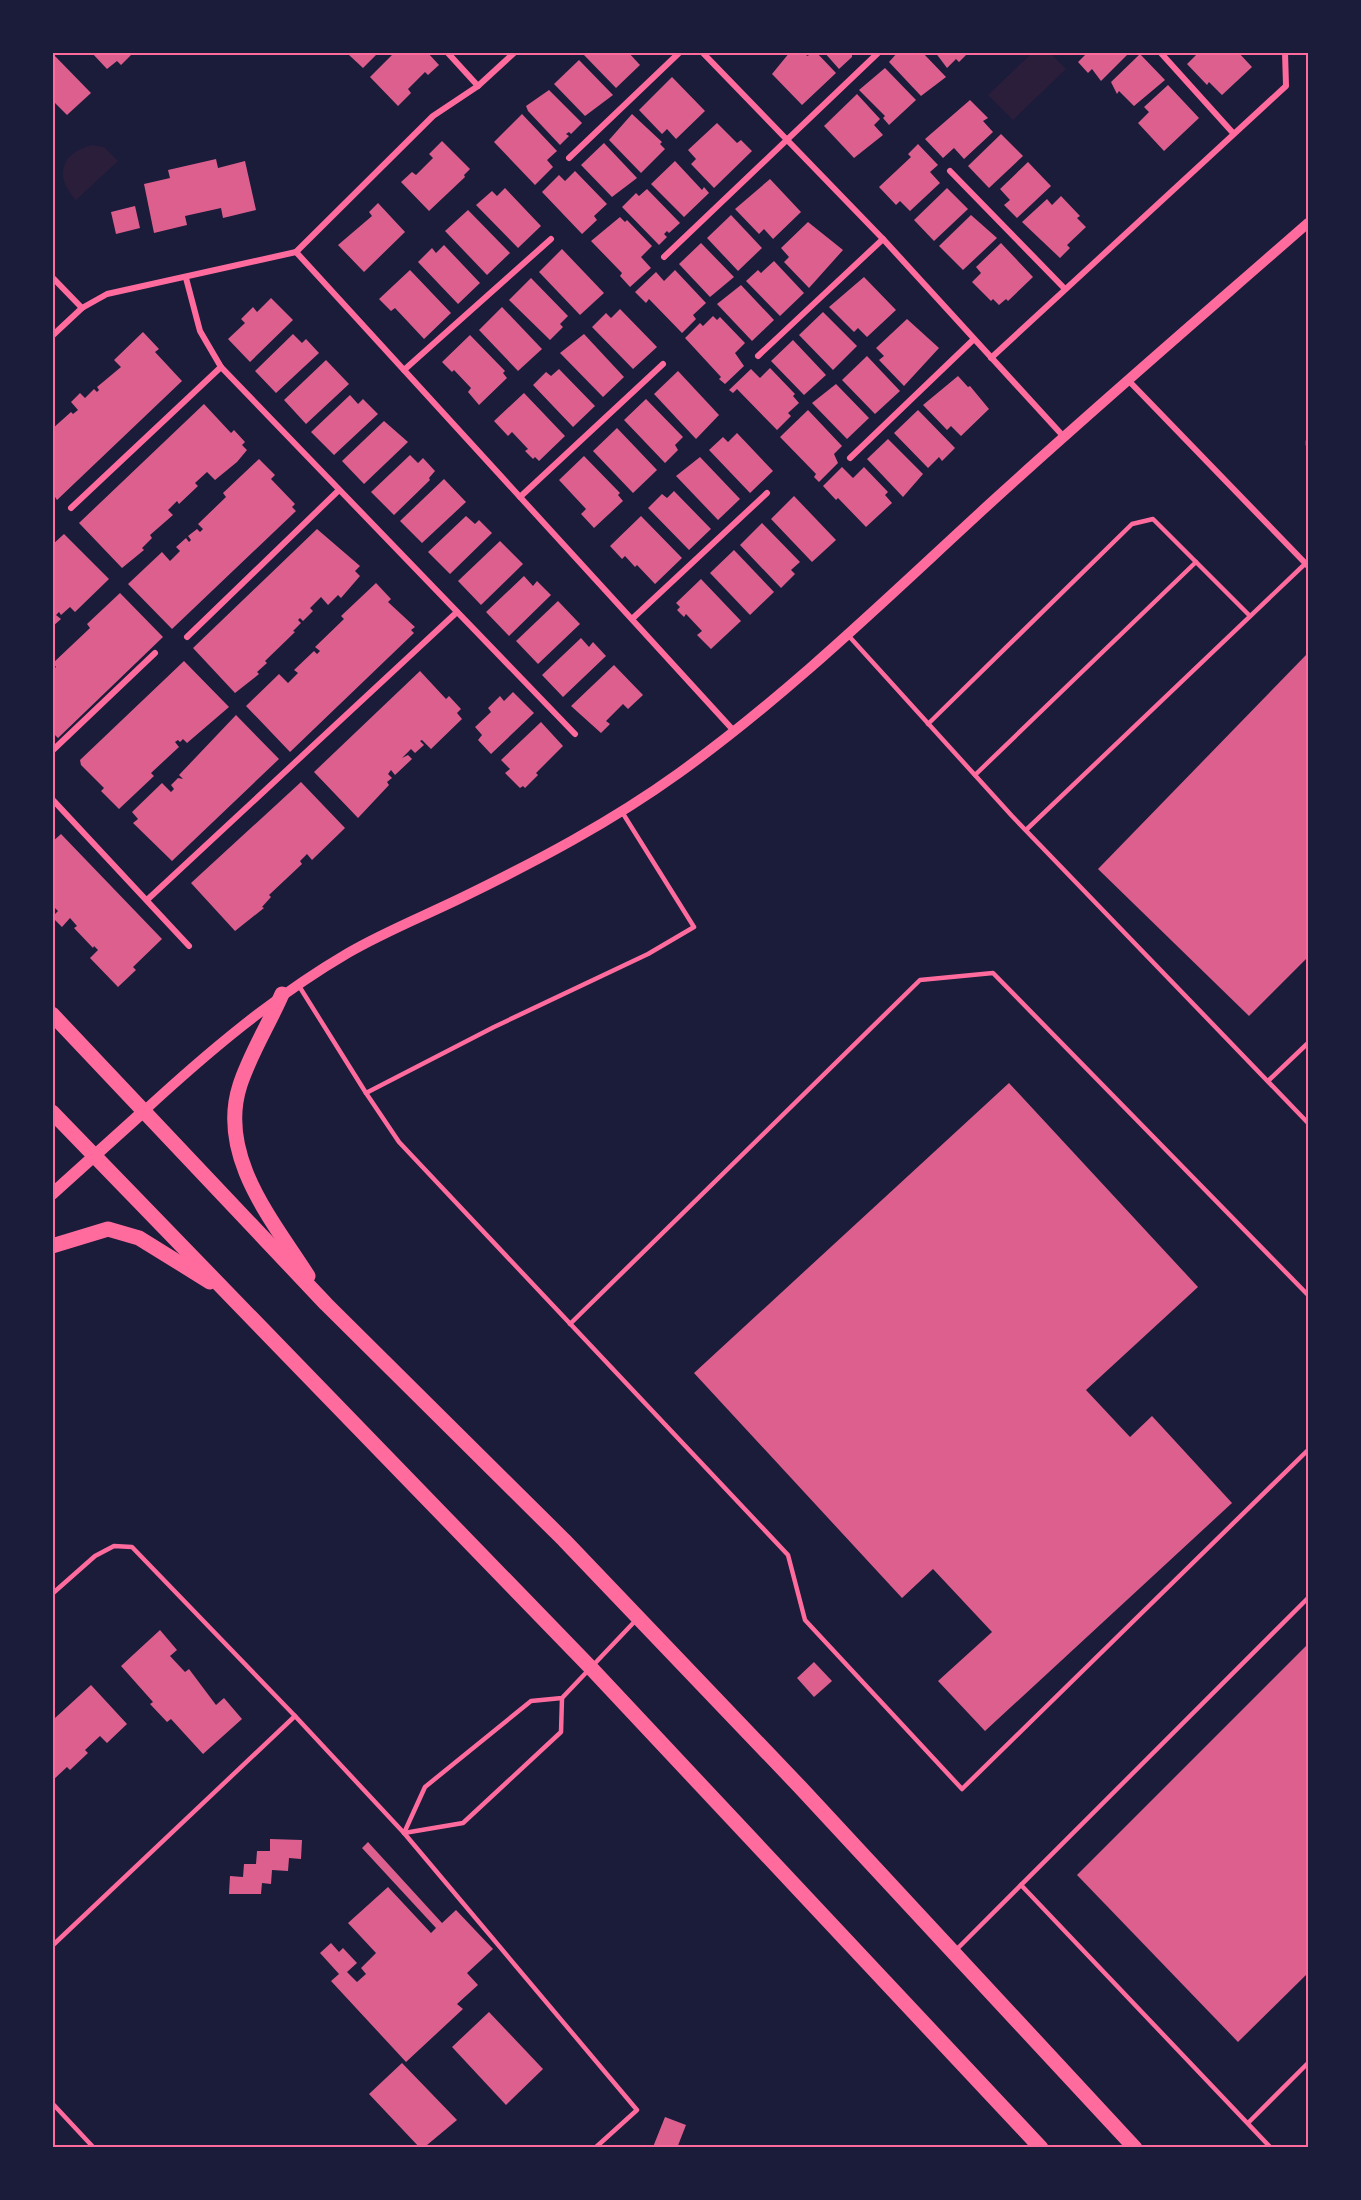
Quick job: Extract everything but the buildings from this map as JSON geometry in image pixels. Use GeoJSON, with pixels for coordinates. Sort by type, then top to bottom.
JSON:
{"type":"FeatureCollection","features":[{"type":"Feature","properties":{"kind":"main road"},"geometry":{"type":"LineString","coordinates":[[282,994],[240,1085],[234,1119],[246,1178],[326,1304]]}},
{"type":"Feature","properties":{"kind":"main road"},"geometry":{"type":"LineString","coordinates":[[52,1014],[326,1304],[564,1540],[800,1787],[1134,2148]]}},
{"type":"Feature","properties":{"kind":"main road"},"geometry":{"type":"LineString","coordinates":[[52,1194],[144,1111]]}},
{"type":"Feature","properties":{"kind":"main road"},"geometry":{"type":"LineString","coordinates":[[52,1112],[591,1668],[1041,2148]]}},
{"type":"Feature","properties":{"kind":"main road"},"geometry":{"type":"LineString","coordinates":[[52,1246],[108,1229],[139,1238],[230,1295]]}},
{"type":"Feature","properties":{"kind":"street"},"geometry":{"type":"LineString","coordinates":[[447,52],[478,86]]}},
{"type":"Feature","properties":{"kind":"street"},"geometry":{"type":"LineString","coordinates":[[52,336],[82,308],[107,294],[296,252],[433,116],[478,86],[515,52]]}},
{"type":"Feature","properties":{"kind":"street"},"geometry":{"type":"LineString","coordinates":[[569,158],[681,52]]}},
{"type":"Feature","properties":{"kind":"street"},"geometry":{"type":"LineString","coordinates":[[702,52],[883,239],[1064,436]]}},
{"type":"Feature","properties":{"kind":"street"},"geometry":{"type":"LineString","coordinates":[[664,257],[879,52]]}},
{"type":"Feature","properties":{"kind":"street"},"geometry":{"type":"LineString","coordinates":[[1160,52],[1233,133]]}},
{"type":"Feature","properties":{"kind":"street"},"geometry":{"type":"LineString","coordinates":[[991,358],[1286,86],[1285,52]]}},
{"type":"Feature","properties":{"kind":"street"},"geometry":{"type":"LineString","coordinates":[[950,171],[1065,289]]}},
{"type":"Feature","properties":{"kind":"street"},"geometry":{"type":"LineString","coordinates":[[144,1111],[224,1040],[282,994],[352,950],[536,861],[622,812],[734,731],[847,634],[1064,436],[1308,223]]}},
{"type":"Feature","properties":{"kind":"street"},"geometry":{"type":"LineString","coordinates":[[404,370],[551,239]]}},
{"type":"Feature","properties":{"kind":"street"},"geometry":{"type":"LineString","coordinates":[[758,356],[883,239]]}},
{"type":"Feature","properties":{"kind":"street"},"geometry":{"type":"LineString","coordinates":[[296,252],[734,731]]}},
{"type":"Feature","properties":{"kind":"street"},"geometry":{"type":"LineString","coordinates":[[52,278],[82,308]]}},
{"type":"Feature","properties":{"kind":"street"},"geometry":{"type":"LineString","coordinates":[[186,278],[200,332],[222,367],[575,735]]}},
{"type":"Feature","properties":{"kind":"street"},"geometry":{"type":"LineString","coordinates":[[850,458],[974,339]]}},
{"type":"Feature","properties":{"kind":"street"},"geometry":{"type":"LineString","coordinates":[[520,497],[663,364]]}},
{"type":"Feature","properties":{"kind":"street"},"geometry":{"type":"LineString","coordinates":[[71,508],[222,367]]}},
{"type":"Feature","properties":{"kind":"street"},"geometry":{"type":"LineString","coordinates":[[1128,380],[1308,564]]}},
{"type":"Feature","properties":{"kind":"street"},"geometry":{"type":"LineString","coordinates":[[188,637],[339,490]]}},
{"type":"Feature","properties":{"kind":"street"},"geometry":{"type":"LineString","coordinates":[[632,619],[767,494]]}},
{"type":"Feature","properties":{"kind":"street"},"geometry":{"type":"LineString","coordinates":[[147,900],[457,612]]}},
{"type":"Feature","properties":{"kind":"street"},"geometry":{"type":"LineString","coordinates":[[52,751],[154,653]]}},
{"type":"Feature","properties":{"kind":"street"},"geometry":{"type":"LineString","coordinates":[[52,799],[189,946]]}},
{"type":"Feature","properties":{"kind":"lane"},"geometry":{"type":"LineString","coordinates":[[928,724],[1132,524],[1153,519],[1250,616]]}},
{"type":"Feature","properties":{"kind":"lane"},"geometry":{"type":"LineString","coordinates":[[975,775],[1196,562]]}},
{"type":"Feature","properties":{"kind":"lane"},"geometry":{"type":"LineString","coordinates":[[1026,830],[1250,616],[1308,564]]}},
{"type":"Feature","properties":{"kind":"lane"},"geometry":{"type":"LineString","coordinates":[[847,634],[1026,830],[1308,1123]]}},
{"type":"Feature","properties":{"kind":"lane"},"geometry":{"type":"LineString","coordinates":[[366,1093],[494,1027],[648,954],[694,927],[622,812]]}},
{"type":"Feature","properties":{"kind":"lane"},"geometry":{"type":"LineString","coordinates":[[570,1324],[920,980],[993,973],[1308,1295]]}},
{"type":"Feature","properties":{"kind":"lane"},"geometry":{"type":"LineString","coordinates":[[298,984],[399,1142],[788,1555],[806,1620],[962,1789],[1308,1450]]}},
{"type":"Feature","properties":{"kind":"lane"},"geometry":{"type":"LineString","coordinates":[[1268,1081],[1308,1042]]}},
{"type":"Feature","properties":{"kind":"lane"},"geometry":{"type":"LineString","coordinates":[[52,1594],[95,1556],[114,1546],[132,1547],[404,1833],[637,2110],[595,2148]]}},
{"type":"Feature","properties":{"kind":"lane"},"geometry":{"type":"LineString","coordinates":[[954,1953],[1308,1598]]}},
{"type":"Feature","properties":{"kind":"lane"},"geometry":{"type":"LineString","coordinates":[[404,1833],[425,1787],[531,1701],[562,1698],[638,1618]]}},
{"type":"Feature","properties":{"kind":"lane"},"geometry":{"type":"LineString","coordinates":[[404,1833],[463,1823],[561,1732],[562,1698]]}},
{"type":"Feature","properties":{"kind":"lane"},"geometry":{"type":"LineString","coordinates":[[52,1946],[295,1716]]}},
{"type":"Feature","properties":{"kind":"lane"},"geometry":{"type":"LineString","coordinates":[[1021,1885],[1271,2148]]}},
{"type":"Feature","properties":{"kind":"lane"},"geometry":{"type":"LineString","coordinates":[[1248,2123],[1308,2063]]}},
{"type":"Feature","properties":{"kind":"lane"},"geometry":{"type":"LineString","coordinates":[[52,2103],[94,2148]]}},
{"type":"Feature","properties":{"kind":"shaded area"},"geometry":{"type":"Polygon","coordinates":[[[1033,52],[1050,53],[1066,69],[1013,120],[988,95],[1033,52]]]}},
{"type":"Feature","properties":{"kind":"shaded area"},"geometry":{"type":"Polygon","coordinates":[[[92,145],[104,147],[118,161],[76,200],[65,183],[64,167],[73,154],[92,145]]]}}]}
